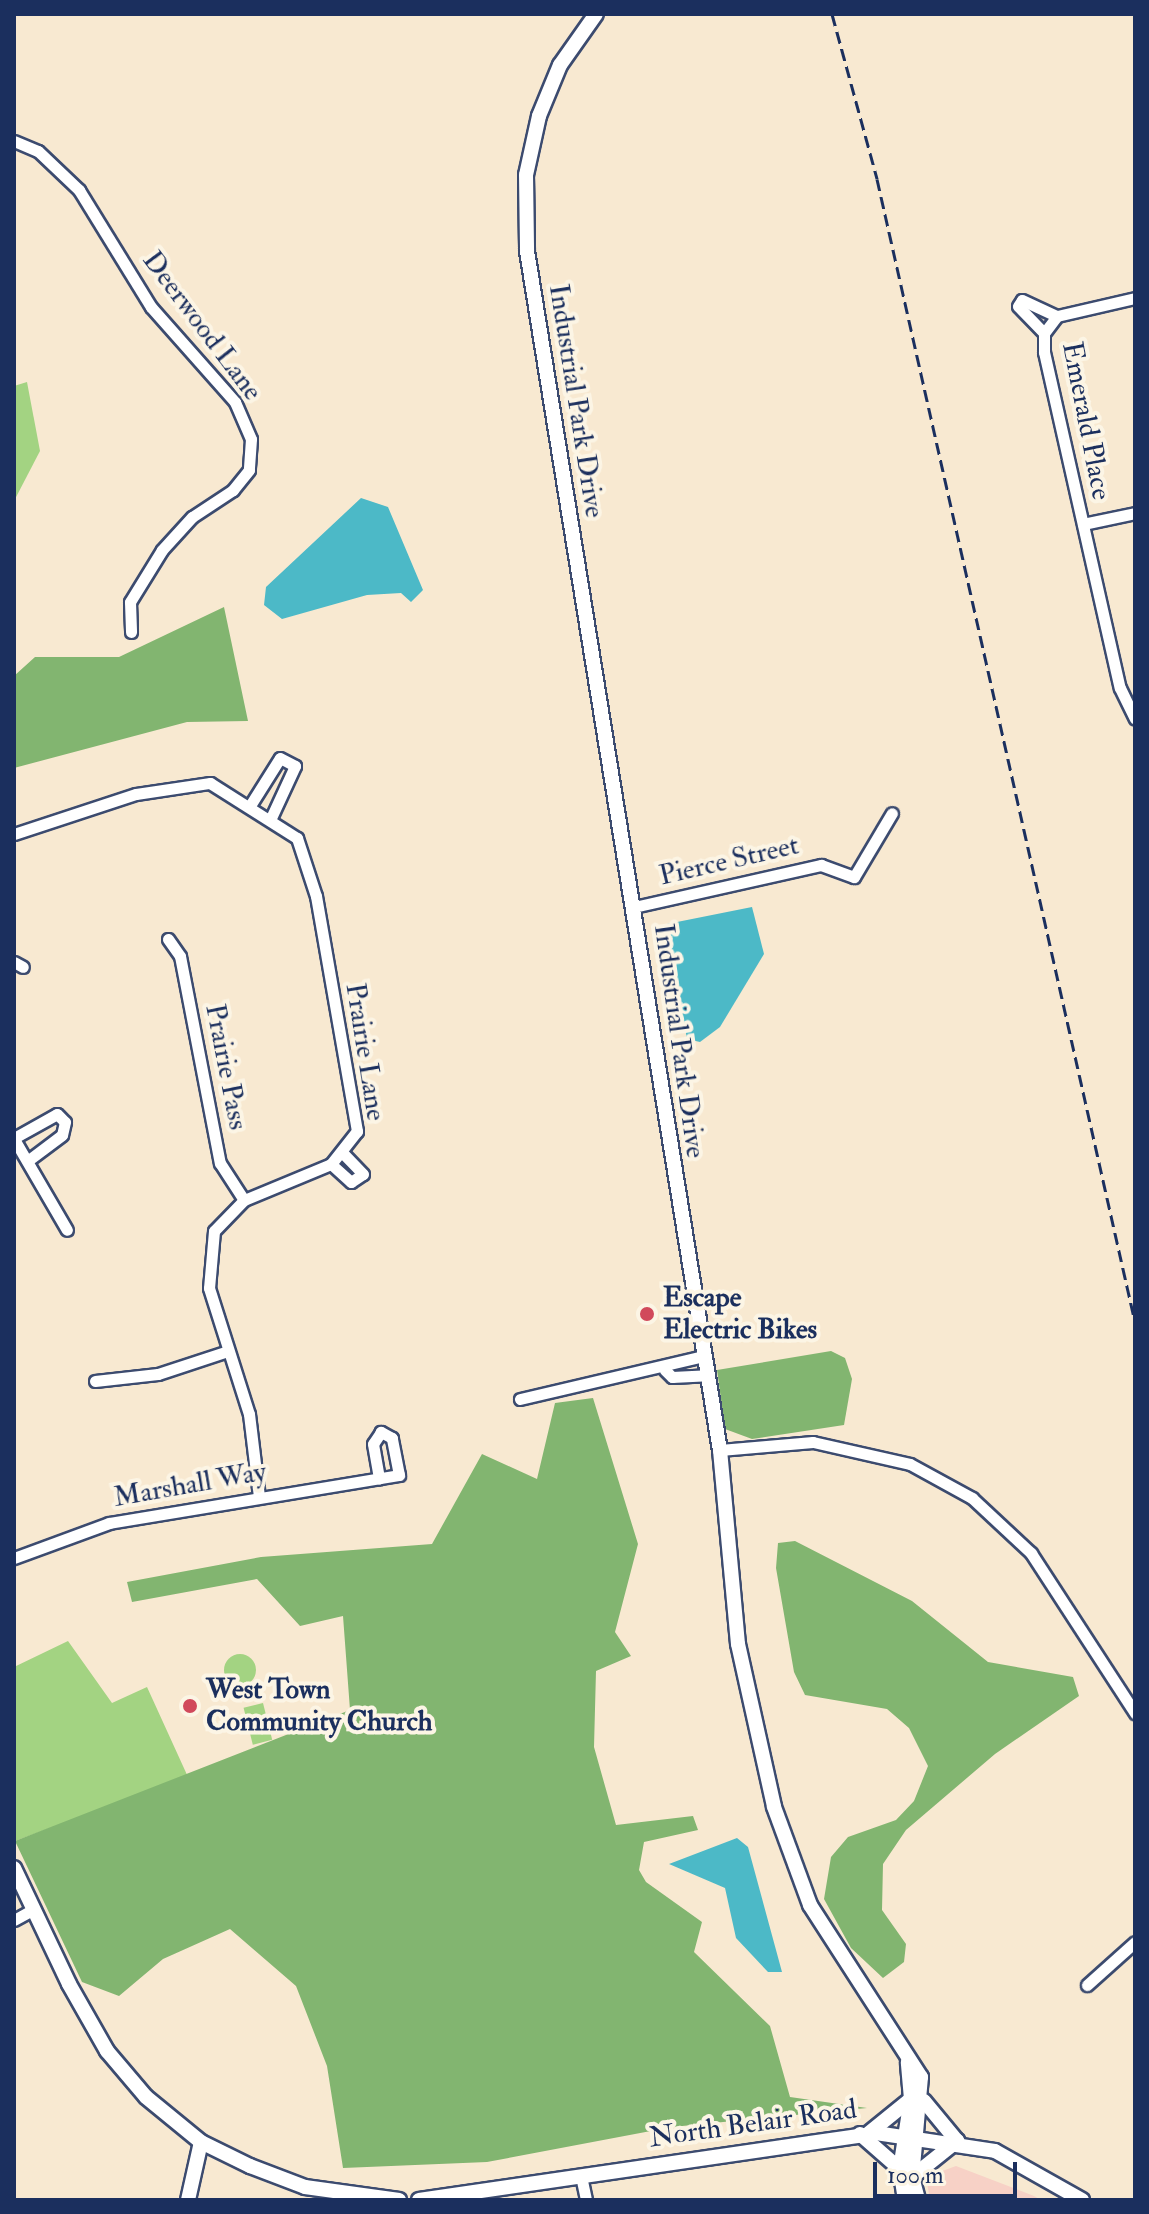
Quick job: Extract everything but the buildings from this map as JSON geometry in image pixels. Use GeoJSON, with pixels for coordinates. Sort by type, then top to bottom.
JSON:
{"type":"FeatureCollection","features":[{"type":"Feature","properties":{"kind":"street","name":"Industrial Park Drive"},"geometry":{"type":"LineString","coordinates":[[596,14],[547,92],[529,150],[524,209],[585,635],[634,907],[720,1450],[738,1644],[774,1807],[810,1905],[908,2057],[917,2099],[906,2173]]}},
{"type":"Feature","properties":{"kind":"street","name":"Deerwood Lane"},"geometry":{"type":"LineString","coordinates":[[14,141],[38,151],[79,190],[151,307],[235,402],[251,439],[249,470],[192,517],[146,576],[130,602],[131,632]]}},
{"type":"Feature","properties":{"kind":"street","name":"Emerald Place"},"geometry":{"type":"LineString","coordinates":[[1135,298],[1057,316],[1044,333],[1120,688],[1135,719]]}},
{"type":"Feature","properties":{"kind":"street"},"geometry":{"type":"LineString","coordinates":[[1044,333],[1018,306],[1022,300],[1057,316]]}},
{"type":"Feature","properties":{"kind":"street","name":"Emerald Place"},"geometry":{"type":"LineString","coordinates":[[1083,524],[1135,513]]}},
{"type":"Feature","properties":{"kind":"street"},"geometry":{"type":"LineString","coordinates":[[251,804],[280,758],[295,766],[271,818]]}},
{"type":"Feature","properties":{"kind":"street","name":"Prairie Lane"},"geometry":{"type":"LineString","coordinates":[[14,834],[136,794],[210,783],[251,804],[297,838],[316,896],[357,1131],[344,1154],[331,1164],[244,1200],[214,1231],[209,1288],[249,1414],[259,1497]]}},
{"type":"Feature","properties":{"kind":"street","name":"Pierce Street"},"geometry":{"type":"LineString","coordinates":[[634,907],[821,865],[854,877],[892,813]]}},
{"type":"Feature","properties":{"kind":"street","name":"Prairie Pass"},"geometry":{"type":"LineString","coordinates":[[168,939],[180,956],[220,1163],[244,1200]]}},
{"type":"Feature","properties":{"kind":"street"},"geometry":{"type":"LineString","coordinates":[[31,1158],[62,1135],[65,1122],[57,1114],[14,1139],[31,1158],[67,1230]]}},
{"type":"Feature","properties":{"kind":"street"},"geometry":{"type":"LineString","coordinates":[[331,1164],[351,1182],[363,1174],[344,1154]]}},
{"type":"Feature","properties":{"kind":"street"},"geometry":{"type":"LineString","coordinates":[[95,1381],[158,1374],[228,1351]]}},
{"type":"Feature","properties":{"kind":"street"},"geometry":{"type":"LineString","coordinates":[[520,1399],[665,1370],[703,1356]]}},
{"type":"Feature","properties":{"kind":"street"},"geometry":{"type":"LineString","coordinates":[[665,1370],[672,1377],[707,1375]]}},
{"type":"Feature","properties":{"kind":"street"},"geometry":{"type":"LineString","coordinates":[[720,1450],[813,1442],[910,1464],[972,1498],[1031,1553],[1135,1713]]}},
{"type":"Feature","properties":{"kind":"street","name":"Marshall Way"},"geometry":{"type":"LineString","coordinates":[[14,1558],[109,1523],[379,1478]]}},
{"type":"Feature","properties":{"kind":"street"},"geometry":{"type":"LineString","coordinates":[[14,1868],[32,1910],[107,2051],[201,2142],[305,2187],[399,2200]]}},
{"type":"Feature","properties":{"kind":"street"},"geometry":{"type":"LineString","coordinates":[[14,1920],[32,1910]]}},
{"type":"Feature","properties":{"kind":"street"},"geometry":{"type":"LineString","coordinates":[[1087,1985],[1135,1942]]}},
{"type":"Feature","properties":{"kind":"street"},"geometry":{"type":"LineString","coordinates":[[906,2173],[957,2141],[934,2121],[917,2099],[864,2134],[906,2173],[918,2200]]}},
{"type":"Feature","properties":{"kind":"street","name":"North Belair Road"},"geometry":{"type":"LineString","coordinates":[[419,2200],[864,2134],[957,2141],[1013,2159],[1082,2200]]}},
{"type":"Feature","properties":{"kind":"street"},"geometry":{"type":"LineString","coordinates":[[188,2200],[201,2142]]}},
{"type":"Feature","properties":{"kind":"street"},"geometry":{"type":"LineString","coordinates":[[905,2200],[906,2173]]}},
{"type":"Feature","properties":{"kind":"street"},"geometry":{"type":"LineString","coordinates":[[581,2176],[586,2200]]}},
{"type":"Feature","properties":{"kind":"shaded area"},"geometry":{"type":"Polygon","coordinates":[[[956,2166],[1041,2200],[930,2200],[926,2177],[956,2166]]]}},
{"type":"Feature","properties":{"kind":"green space"},"geometry":{"type":"Polygon","coordinates":[[[27,382],[40,451],[14,501],[14,386],[27,382]]]}},
{"type":"Feature","properties":{"kind":"green space"},"geometry":{"type":"Polygon","coordinates":[[[224,607],[248,721],[187,722],[14,768],[14,676],[35,657],[119,657],[224,607]]]}},
{"type":"Feature","properties":{"kind":"green space"},"geometry":{"type":"Polygon","coordinates":[[[831,1351],[845,1358],[852,1379],[844,1425],[752,1439],[725,1429],[717,1370],[831,1351]]]}},
{"type":"Feature","properties":{"kind":"green space"},"geometry":{"type":"Polygon","coordinates":[[[593,1398],[638,1544],[615,1632],[631,1656],[596,1671],[594,1747],[616,1825],[693,1816],[698,1830],[644,1842],[639,1870],[646,1882],[702,1922],[694,1952],[770,2026],[790,2097],[867,2108],[672,2127],[487,2162],[343,2168],[327,2066],[296,1986],[230,1929],[163,1959],[119,1996],[82,1982],[15,1841],[350,1710],[343,1616],[300,1626],[257,1579],[132,1602],[127,1582],[261,1557],[432,1544],[482,1454],[537,1479],[555,1403],[593,1398]]]}},
{"type":"Feature","properties":{"kind":"green space"},"geometry":{"type":"Polygon","coordinates":[[[795,1541],[912,1601],[988,1662],[1073,1677],[1079,1696],[995,1754],[906,1830],[883,1864],[882,1910],[906,1944],[904,1962],[883,1978],[851,1948],[824,1899],[831,1857],[848,1837],[896,1820],[914,1801],[928,1766],[909,1728],[887,1709],[805,1695],[794,1672],[776,1568],[778,1543],[795,1541]]]}},
{"type":"Feature","properties":{"kind":"green space"},"geometry":{"type":"Polygon","coordinates":[[[68,1641],[112,1703],[147,1687],[188,1777],[15,1841],[14,1667],[68,1641]]]}},
{"type":"Feature","properties":{"kind":"green space"},"geometry":{"type":"Polygon","coordinates":[[[240,1654],[251,1659],[256,1670],[251,1681],[240,1686],[229,1681],[224,1670],[229,1659],[240,1654]]]}},
{"type":"Feature","properties":{"kind":"green space"},"geometry":{"type":"Polygon","coordinates":[[[263,1703],[272,1740],[253,1745],[244,1708],[263,1703]]]}},
{"type":"Feature","properties":{"kind":"water"},"geometry":{"type":"Polygon","coordinates":[[[361,498],[388,507],[423,590],[411,602],[401,593],[367,595],[282,619],[264,605],[266,587],[361,498]]]}},
{"type":"Feature","properties":{"kind":"water"},"geometry":{"type":"Polygon","coordinates":[[[752,907],[764,954],[720,1027],[700,1042],[687,1039],[667,924],[752,907]]]}},
{"type":"Feature","properties":{"kind":"water"},"geometry":{"type":"Polygon","coordinates":[[[737,1838],[748,1847],[782,1972],[768,1972],[736,1938],[725,1888],[669,1864],[737,1838]]]}},
{"type":"Feature","properties":{"kind":"railway"},"geometry":{"type":"LineString","coordinates":[[832,14],[877,179],[1135,1322]]}},
{"type":"Feature","properties":{"kind":"place","name":"Escape Electric Bikes"},"geometry":{"type":"Point","coordinates":[647,1314]}},
{"type":"Feature","properties":{"kind":"place","name":"West Town Community Church"},"geometry":{"type":"Point","coordinates":[190,1706]}}]}
